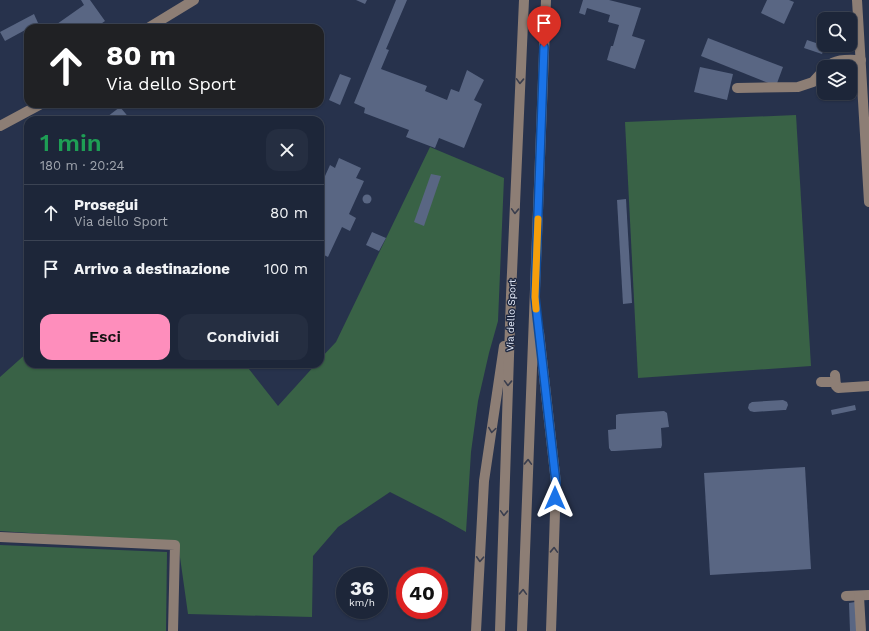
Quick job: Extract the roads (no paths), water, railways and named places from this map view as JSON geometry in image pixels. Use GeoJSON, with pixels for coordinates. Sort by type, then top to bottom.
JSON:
{"type":"FeatureCollection","features":[{"type":"Feature","properties":{"kind":"street"},"geometry":{"type":"LineString","coordinates":[[155,24],[194,0]]}},
{"type":"Feature","properties":{"kind":"street","name":"Via dello Sport"},"geometry":{"type":"LineString","coordinates":[[500,631],[511,294],[524,0]]}},
{"type":"Feature","properties":{"kind":"street"},"geometry":{"type":"LineString","coordinates":[[522,631],[546,0]]}},
{"type":"Feature","properties":{"kind":"street"},"geometry":{"type":"LineString","coordinates":[[858,0],[869,202]]}},
{"type":"Feature","properties":{"kind":"street"},"geometry":{"type":"LineString","coordinates":[[737,88],[798,87],[813,82],[817,79]]}},
{"type":"Feature","properties":{"kind":"street"},"geometry":{"type":"LineString","coordinates":[[0,126],[34,108]]}},
{"type":"Feature","properties":{"kind":"street"},"geometry":{"type":"LineString","coordinates":[[476,631],[484,481],[511,294]]}},
{"type":"Feature","properties":{"kind":"street"},"geometry":{"type":"LineString","coordinates":[[535,297],[556,483],[551,631]]}},
{"type":"Feature","properties":{"kind":"street"},"geometry":{"type":"LineString","coordinates":[[821,382],[835,378],[836,386],[838,388],[869,386]]}},
{"type":"Feature","properties":{"kind":"street"},"geometry":{"type":"LineString","coordinates":[[0,537],[175,545],[173,631]]}},
{"type":"Feature","properties":{"kind":"street"},"geometry":{"type":"LineString","coordinates":[[846,596],[864,595],[861,631]]}}]}
